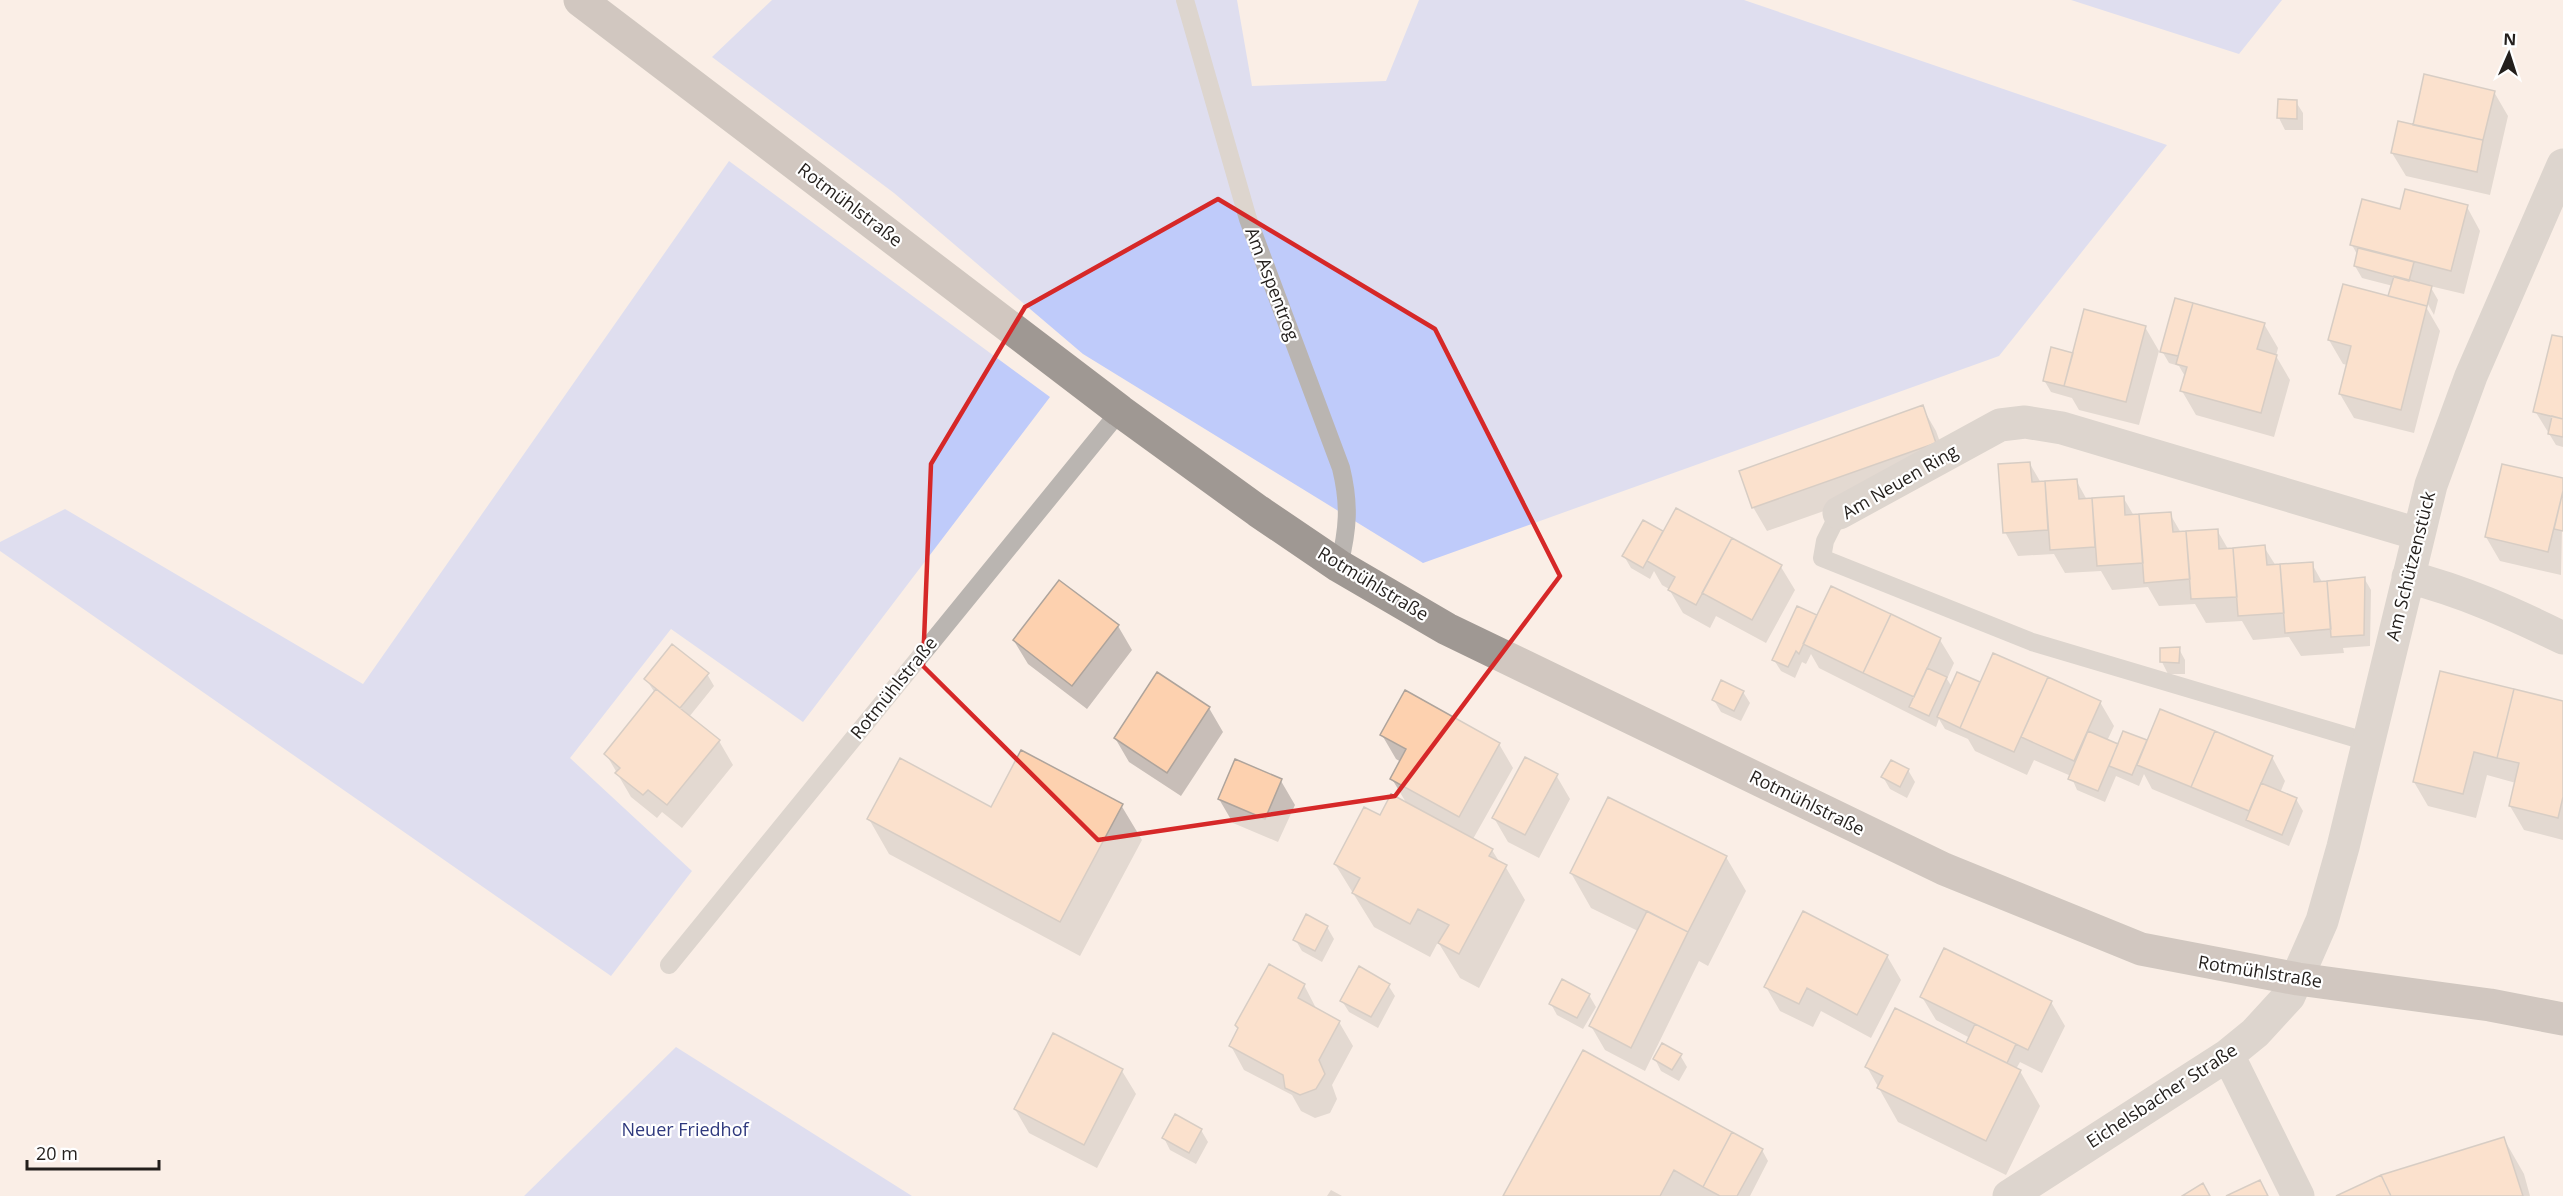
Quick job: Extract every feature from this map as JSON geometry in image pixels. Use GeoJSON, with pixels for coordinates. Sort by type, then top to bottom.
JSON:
{"type":"FeatureCollection","features":[{"type":"Feature","properties":{"kind":"street","name":"Rotmühlstraße"},"geometry":{"type":"LineString","coordinates":[[580,0],[1120,411],[1258,512],[1339,566],[1447,629],[1944,868],[2141,949],[2298,979],[2490,1005],[2563,1019]]}},
{"type":"Feature","properties":{"kind":"street","name":"Am Schützenstück"},"geometry":{"type":"LineString","coordinates":[[2298,979],[2322,921],[2418,534],[2448,432],[2563,165]]}},
{"type":"Feature","properties":{"kind":"street","name":"Am Neuen Ring"},"geometry":{"type":"LineString","coordinates":[[1839,513],[2000,425],[2025,422],[2062,428],[2418,534]]}},
{"type":"Feature","properties":{"kind":"street"},"geometry":{"type":"LineString","coordinates":[[2408,577],[2453,588],[2512,612],[2563,638]]}},
{"type":"Feature","properties":{"kind":"street","name":"Eichelsbacher Straße"},"geometry":{"type":"LineString","coordinates":[[2009,1196],[2228,1055],[2277,1011],[2298,979]]}},
{"type":"Feature","properties":{"kind":"street"},"geometry":{"type":"LineString","coordinates":[[2228,1055],[2298,1196]]}},
{"type":"Feature","properties":{"kind":"lane","name":"Am Aspentrog"},"geometry":{"type":"LineString","coordinates":[[1185,0],[1248,219],[1341,468],[1348,499],[1346,537],[1339,566]]}},
{"type":"Feature","properties":{"kind":"lane","name":"Rotmühlstraße"},"geometry":{"type":"LineString","coordinates":[[669,965],[1120,411]]}},
{"type":"Feature","properties":{"kind":"lane","name":"Am Neuen Ring"},"geometry":{"type":"LineString","coordinates":[[1839,513],[1825,541],[1822,558],[2032,642],[2368,742]]}},
{"type":"Feature","properties":{"kind":"highlighted area"},"geometry":{"type":"Polygon","coordinates":[[[1218,199],[1435,329],[1560,576],[1395,796],[1098,840],[923,666],[931,464],[1025,307],[1218,199]]]}},
{"type":"Feature","properties":{"kind":"green space"},"geometry":{"type":"Polygon","coordinates":[[[772,0],[1237,0],[1252,86],[1386,81],[1419,0],[1744,0],[2167,145],[1999,356],[1423,563],[1083,354],[894,193],[712,57],[772,0]]]}},
{"type":"Feature","properties":{"kind":"green space"},"geometry":{"type":"Polygon","coordinates":[[[2071,0],[2282,0],[2239,54],[2071,0]]]}},
{"type":"Feature","properties":{"kind":"green space"},"geometry":{"type":"Polygon","coordinates":[[[729,161],[1050,397],[803,722],[671,629],[570,758],[692,871],[611,976],[0,551],[0,542],[65,509],[363,684],[729,161]]]}},
{"type":"Feature","properties":{"kind":"green space","name":"Neuer Friedhof"},"geometry":{"type":"Polygon","coordinates":[[[676,1047],[912,1196],[524,1196],[676,1047]]]}},
{"type":"Feature","properties":{"kind":"building"},"geometry":{"type":"Polygon","coordinates":[[[2424,74],[2495,91],[2483,140],[2413,125],[2424,74]]]}},
{"type":"Feature","properties":{"kind":"building"},"geometry":{"type":"Polygon","coordinates":[[[2278,99],[2297,100],[2297,119],[2277,118],[2278,99]]]}},
{"type":"Feature","properties":{"kind":"building"},"geometry":{"type":"Polygon","coordinates":[[[2398,121],[2483,140],[2477,172],[2391,153],[2398,121]]]}},
{"type":"Feature","properties":{"kind":"building"},"geometry":{"type":"Polygon","coordinates":[[[2405,189],[2468,205],[2451,271],[2350,245],[2362,199],[2400,209],[2405,189]]]}},
{"type":"Feature","properties":{"kind":"building"},"geometry":{"type":"Polygon","coordinates":[[[2358,248],[2414,262],[2409,281],[2354,266],[2358,248]]]}},
{"type":"Feature","properties":{"kind":"building"},"geometry":{"type":"Polygon","coordinates":[[[2394,276],[2432,286],[2427,306],[2388,296],[2394,276]]]}},
{"type":"Feature","properties":{"kind":"building"},"geometry":{"type":"Polygon","coordinates":[[[2343,284],[2427,306],[2401,410],[2339,394],[2351,346],[2328,340],[2343,284]]]}},
{"type":"Feature","properties":{"kind":"building"},"geometry":{"type":"Polygon","coordinates":[[[2175,298],[2193,303],[2178,356],[2160,352],[2175,298]]]}},
{"type":"Feature","properties":{"kind":"building"},"geometry":{"type":"Polygon","coordinates":[[[2193,303],[2265,323],[2257,349],[2277,355],[2261,413],[2180,391],[2187,367],[2176,364],[2193,303]]]}},
{"type":"Feature","properties":{"kind":"building"},"geometry":{"type":"Polygon","coordinates":[[[2084,309],[2146,326],[2126,402],[2064,386],[2084,309]]]}},
{"type":"Feature","properties":{"kind":"building"},"geometry":{"type":"Polygon","coordinates":[[[2552,335],[2563,337],[2563,419],[2533,412],[2552,335]]]}},
{"type":"Feature","properties":{"kind":"building"},"geometry":{"type":"Polygon","coordinates":[[[2051,347],[2073,353],[2064,386],[2043,381],[2051,347]]]}},
{"type":"Feature","properties":{"kind":"building"},"geometry":{"type":"Polygon","coordinates":[[[1923,405],[1936,443],[1752,508],[1739,471],[1923,405]]]}},
{"type":"Feature","properties":{"kind":"building"},"geometry":{"type":"Polygon","coordinates":[[[2552,416],[2563,419],[2563,437],[2548,434],[2552,416]]]}},
{"type":"Feature","properties":{"kind":"building"},"geometry":{"type":"Polygon","coordinates":[[[2030,462],[2032,482],[2045,481],[2048,530],[2003,533],[1998,464],[2030,462]]]}},
{"type":"Feature","properties":{"kind":"building"},"geometry":{"type":"Polygon","coordinates":[[[2502,464],[2563,478],[2563,491],[2548,552],[2485,537],[2502,464]]]}},
{"type":"Feature","properties":{"kind":"building"},"geometry":{"type":"Polygon","coordinates":[[[2077,479],[2079,499],[2092,498],[2095,547],[2050,550],[2045,481],[2077,479]]]}},
{"type":"Feature","properties":{"kind":"building"},"geometry":{"type":"Polygon","coordinates":[[[2563,491],[2563,531],[2554,529],[2563,491]]]}},
{"type":"Feature","properties":{"kind":"building"},"geometry":{"type":"Polygon","coordinates":[[[2124,496],[2125,515],[2139,514],[2143,563],[2097,566],[2092,498],[2124,496]]]}},
{"type":"Feature","properties":{"kind":"building"},"geometry":{"type":"Polygon","coordinates":[[[1676,508],[1732,538],[1696,605],[1668,590],[1675,577],[1647,561],[1676,508]]]}},
{"type":"Feature","properties":{"kind":"building"},"geometry":{"type":"Polygon","coordinates":[[[2171,512],[2173,532],[2186,531],[2190,579],[2144,583],[2139,514],[2171,512]]]}},
{"type":"Feature","properties":{"kind":"building"},"geometry":{"type":"Polygon","coordinates":[[[1643,520],[1663,531],[1643,568],[1622,556],[1643,520]]]}},
{"type":"Feature","properties":{"kind":"building"},"geometry":{"type":"Polygon","coordinates":[[[2218,529],[2219,549],[2233,548],[2237,597],[2191,599],[2186,531],[2218,529]]]}},
{"type":"Feature","properties":{"kind":"building"},"geometry":{"type":"Polygon","coordinates":[[[1732,538],[1782,565],[1752,620],[1702,593],[1732,538]]]}},
{"type":"Feature","properties":{"kind":"building"},"geometry":{"type":"Polygon","coordinates":[[[2265,545],[2267,565],[2280,564],[2284,613],[2238,616],[2233,548],[2265,545]]]}},
{"type":"Feature","properties":{"kind":"building"},"geometry":{"type":"Polygon","coordinates":[[[2313,562],[2314,582],[2327,581],[2331,629],[2285,633],[2280,564],[2313,562]]]}},
{"type":"Feature","properties":{"kind":"building"},"geometry":{"type":"Polygon","coordinates":[[[2365,577],[2364,635],[2331,637],[2327,581],[2365,577]]]}},
{"type":"Feature","properties":{"kind":"building"},"geometry":{"type":"Polygon","coordinates":[[[1059,580],[1119,625],[1072,686],[1013,640],[1059,580]]]}},
{"type":"Feature","properties":{"kind":"building"},"geometry":{"type":"Polygon","coordinates":[[[1831,586],[1891,614],[1863,673],[1803,644],[1831,586]]]}},
{"type":"Feature","properties":{"kind":"building"},"geometry":{"type":"Polygon","coordinates":[[[1797,606],[1817,615],[1799,654],[1796,651],[1788,667],[1772,660],[1797,606]]]}},
{"type":"Feature","properties":{"kind":"building"},"geometry":{"type":"Polygon","coordinates":[[[1891,614],[1941,638],[1914,697],[1863,673],[1891,614]]]}},
{"type":"Feature","properties":{"kind":"building"},"geometry":{"type":"Polygon","coordinates":[[[672,644],[709,673],[680,708],[644,679],[672,644]]]}},
{"type":"Feature","properties":{"kind":"building"},"geometry":{"type":"Polygon","coordinates":[[[2180,647],[2179,663],[2160,662],[2160,648],[2180,647]]]}},
{"type":"Feature","properties":{"kind":"building"},"geometry":{"type":"Polygon","coordinates":[[[1993,653],[2048,677],[2014,752],[1960,728],[1993,653]]]}},
{"type":"Feature","properties":{"kind":"building"},"geometry":{"type":"Polygon","coordinates":[[[1927,668],[1947,677],[1929,716],[1909,707],[1927,668]]]}},
{"type":"Feature","properties":{"kind":"building"},"geometry":{"type":"Polygon","coordinates":[[[2440,671],[2514,689],[2497,758],[2474,752],[2463,794],[2413,782],[2440,671]]]}},
{"type":"Feature","properties":{"kind":"building"},"geometry":{"type":"Polygon","coordinates":[[[1157,672],[1210,707],[1167,773],[1114,738],[1157,672]]]}},
{"type":"Feature","properties":{"kind":"building"},"geometry":{"type":"Polygon","coordinates":[[[1957,672],[1980,682],[1960,728],[1937,717],[1957,672]]]}},
{"type":"Feature","properties":{"kind":"building"},"geometry":{"type":"Polygon","coordinates":[[[2048,677],[2101,701],[2074,761],[2021,737],[2048,677]]]}},
{"type":"Feature","properties":{"kind":"building"},"geometry":{"type":"Polygon","coordinates":[[[1721,680],[1744,691],[1734,711],[1712,700],[1721,680]]]}},
{"type":"Feature","properties":{"kind":"building"},"geometry":{"type":"Polygon","coordinates":[[[656,689],[720,740],[667,805],[648,790],[643,795],[615,773],[620,768],[604,754],[656,689]]]}},
{"type":"Feature","properties":{"kind":"building"},"geometry":{"type":"Polygon","coordinates":[[[2514,689],[2563,701],[2563,797],[2558,818],[2509,806],[2519,763],[2497,758],[2514,689]]]}},
{"type":"Feature","properties":{"kind":"building"},"geometry":{"type":"Polygon","coordinates":[[[1405,690],[1500,743],[1459,817],[1390,779],[1406,749],[1380,735],[1405,690]]]}},
{"type":"Feature","properties":{"kind":"building"},"geometry":{"type":"Polygon","coordinates":[[[2160,709],[2215,731],[2191,787],[2137,765],[2160,709]]]}},
{"type":"Feature","properties":{"kind":"building"},"geometry":{"type":"Polygon","coordinates":[[[2088,731],[2118,744],[2098,791],[2068,779],[2088,731]]]}},
{"type":"Feature","properties":{"kind":"building"},"geometry":{"type":"Polygon","coordinates":[[[2123,731],[2147,740],[2132,775],[2109,766],[2123,731]]]}},
{"type":"Feature","properties":{"kind":"building"},"geometry":{"type":"Polygon","coordinates":[[[2215,731],[2273,756],[2249,811],[2191,787],[2215,731]]]}},
{"type":"Feature","properties":{"kind":"building"},"geometry":{"type":"Polygon","coordinates":[[[1021,750],[1123,804],[1060,922],[867,819],[900,758],[991,807],[1021,750]]]}},
{"type":"Feature","properties":{"kind":"building"},"geometry":{"type":"Polygon","coordinates":[[[1525,757],[1558,774],[1525,835],[1492,818],[1525,757]]]}},
{"type":"Feature","properties":{"kind":"building"},"geometry":{"type":"Polygon","coordinates":[[[1235,759],[1282,779],[1265,819],[1218,799],[1235,759]]]}},
{"type":"Feature","properties":{"kind":"building"},"geometry":{"type":"Polygon","coordinates":[[[1891,760],[1909,769],[1900,787],[1881,777],[1891,760]]]}},
{"type":"Feature","properties":{"kind":"building"},"geometry":{"type":"Polygon","coordinates":[[[2261,783],[2297,798],[2282,835],[2246,820],[2261,783]]]}},
{"type":"Feature","properties":{"kind":"building"},"geometry":{"type":"Polygon","coordinates":[[[1391,794],[1493,849],[1489,856],[1507,865],[1459,954],[1438,943],[1449,925],[1418,909],[1410,924],[1352,893],[1360,878],[1334,864],[1364,807],[1380,815],[1391,794]]]}},
{"type":"Feature","properties":{"kind":"building"},"geometry":{"type":"Polygon","coordinates":[[[1608,797],[1727,856],[1688,932],[1570,873],[1608,797]]]}},
{"type":"Feature","properties":{"kind":"building"},"geometry":{"type":"Polygon","coordinates":[[[1647,911],[1688,932],[1631,1048],[1589,1026],[1647,911]]]}},
{"type":"Feature","properties":{"kind":"building"},"geometry":{"type":"Polygon","coordinates":[[[1803,911],[1888,955],[1857,1015],[1807,988],[1799,1004],[1764,987],[1803,911]]]}},
{"type":"Feature","properties":{"kind":"building"},"geometry":{"type":"Polygon","coordinates":[[[1306,914],[1328,926],[1315,951],[1293,940],[1306,914]]]}},
{"type":"Feature","properties":{"kind":"building"},"geometry":{"type":"Polygon","coordinates":[[[1944,948],[2052,1001],[2028,1050],[1920,997],[1944,948]]]}},
{"type":"Feature","properties":{"kind":"building"},"geometry":{"type":"Polygon","coordinates":[[[1269,964],[1305,984],[1298,998],[1340,1021],[1319,1060],[1325,1074],[1316,1089],[1300,1095],[1285,1088],[1283,1075],[1229,1046],[1238,1028],[1235,1025],[1269,964]]]}},
{"type":"Feature","properties":{"kind":"building"},"geometry":{"type":"Polygon","coordinates":[[[1359,966],[1390,984],[1371,1017],[1340,1001],[1359,966]]]}},
{"type":"Feature","properties":{"kind":"building"},"geometry":{"type":"Polygon","coordinates":[[[1562,979],[1590,994],[1577,1018],[1549,1004],[1562,979]]]}},
{"type":"Feature","properties":{"kind":"building"},"geometry":{"type":"Polygon","coordinates":[[[1895,1008],[2021,1070],[1986,1141],[1877,1088],[1883,1076],[1865,1067],[1895,1008]]]}},
{"type":"Feature","properties":{"kind":"building"},"geometry":{"type":"Polygon","coordinates":[[[1975,1024],[2016,1044],[2007,1063],[1966,1043],[1975,1024]]]}},
{"type":"Feature","properties":{"kind":"building"},"geometry":{"type":"Polygon","coordinates":[[[1053,1033],[1123,1069],[1084,1145],[1014,1109],[1053,1033]]]}},
{"type":"Feature","properties":{"kind":"building"},"geometry":{"type":"Polygon","coordinates":[[[1662,1043],[1682,1054],[1672,1070],[1653,1059],[1662,1043]]]}},
{"type":"Feature","properties":{"kind":"building"},"geometry":{"type":"Polygon","coordinates":[[[1583,1050],[1732,1132],[1703,1187],[1674,1170],[1660,1196],[1503,1196],[1583,1050]]]}},
{"type":"Feature","properties":{"kind":"building"},"geometry":{"type":"Polygon","coordinates":[[[1175,1114],[1202,1129],[1189,1153],[1162,1138],[1175,1114]]]}},
{"type":"Feature","properties":{"kind":"building"},"geometry":{"type":"Polygon","coordinates":[[[1732,1132],[1763,1149],[1737,1196],[1720,1196],[1703,1187],[1732,1132]]]}},
{"type":"Feature","properties":{"kind":"building"},"geometry":{"type":"Polygon","coordinates":[[[2504,1137],[2523,1196],[2391,1196],[2381,1175],[2504,1137]]]}},
{"type":"Feature","properties":{"kind":"building"},"geometry":{"type":"Polygon","coordinates":[[[2381,1175],[2391,1196],[2336,1196],[2381,1175]]]}},
{"type":"Feature","properties":{"kind":"building"},"geometry":{"type":"Polygon","coordinates":[[[2260,1180],[2268,1196],[2226,1196],[2260,1180]]]}},
{"type":"Feature","properties":{"kind":"building"},"geometry":{"type":"Polygon","coordinates":[[[2203,1183],[2210,1196],[2182,1196],[2203,1183]]]}}]}
